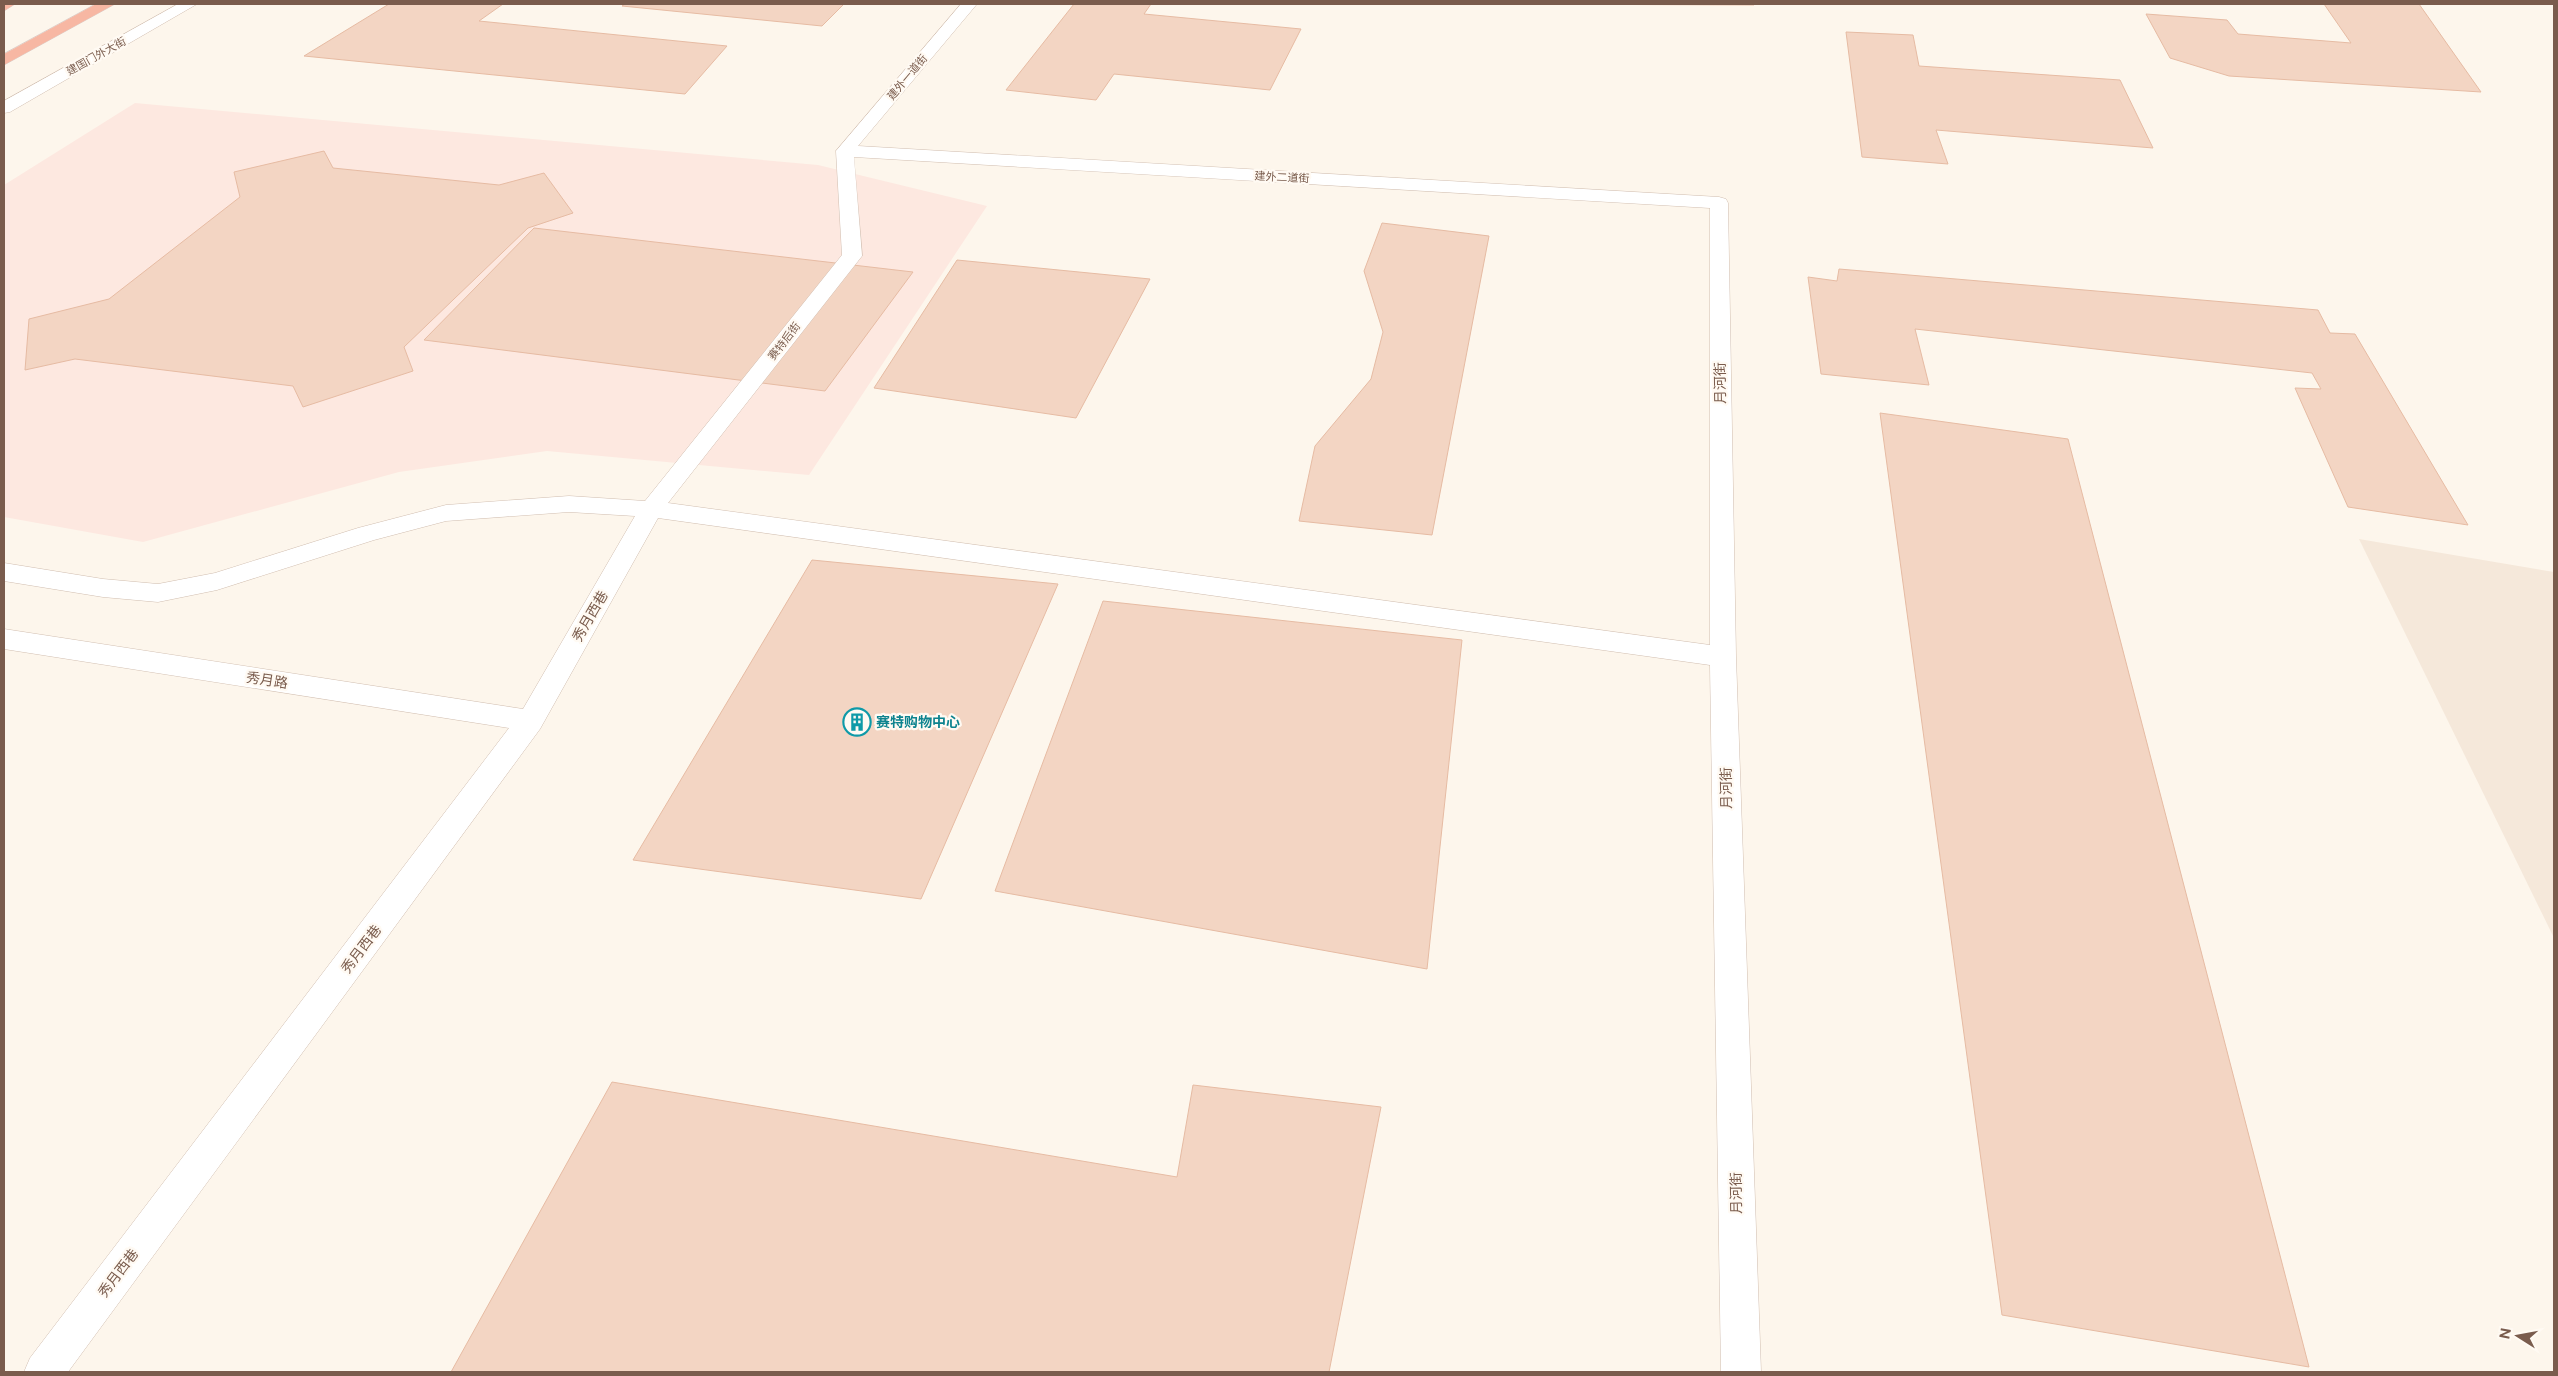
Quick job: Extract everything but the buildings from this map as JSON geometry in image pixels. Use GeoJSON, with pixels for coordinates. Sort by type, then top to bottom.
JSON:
{"type":"FeatureCollection","features":[{"type":"Feature","properties":{"kind":"highway"},"geometry":{"type":"LineString","coordinates":[[4,60],[108,4]]}},
{"type":"Feature","properties":{"kind":"street","name":"建国门外大街"},"geometry":{"type":"LineString","coordinates":[[4,108],[189,4]]}},
{"type":"Feature","properties":{"kind":"street","name":"建外一道街"},"geometry":{"type":"LineString","coordinates":[[845,151],[969,4]]}},
{"type":"Feature","properties":{"kind":"street","name":"建外二道街"},"geometry":{"type":"LineString","coordinates":[[845,151],[1718,203]]}},
{"type":"Feature","properties":{"kind":"street","name":"赛特后街"},"geometry":{"type":"LineString","coordinates":[[651,509],[852,256],[845,151]]}},
{"type":"Feature","properties":{"kind":"street","name":"月河街"},"geometry":{"type":"LineString","coordinates":[[1718,203],[1723,657],[1741,1372]]}},
{"type":"Feature","properties":{"kind":"street"},"geometry":{"type":"LineString","coordinates":[[4,572],[102,588],[158,593],[217,581],[367,534],[446,513],[570,504],[651,509],[1723,657]]}},
{"type":"Feature","properties":{"kind":"street","name":"秀月西巷"},"geometry":{"type":"LineString","coordinates":[[44,1372],[530,721],[651,509]]}},
{"type":"Feature","properties":{"kind":"street","name":"秀月路"},"geometry":{"type":"LineString","coordinates":[[4,639],[530,721]]}},
{"type":"Feature","properties":{"kind":"shaded area"},"geometry":{"type":"Polygon","coordinates":[[[135,103],[818,165],[987,206],[809,475],[547,451],[399,472],[143,542],[4,517],[4,185],[135,103]]]}},
{"type":"Feature","properties":{"kind":"shaded area"},"geometry":{"type":"Polygon","coordinates":[[[2359,539],[2554,572],[2554,938],[2359,539]]]}},
{"type":"Feature","properties":{"kind":"place","name":"赛特购物中心"},"geometry":{"type":"Point","coordinates":[857,722]}}]}
